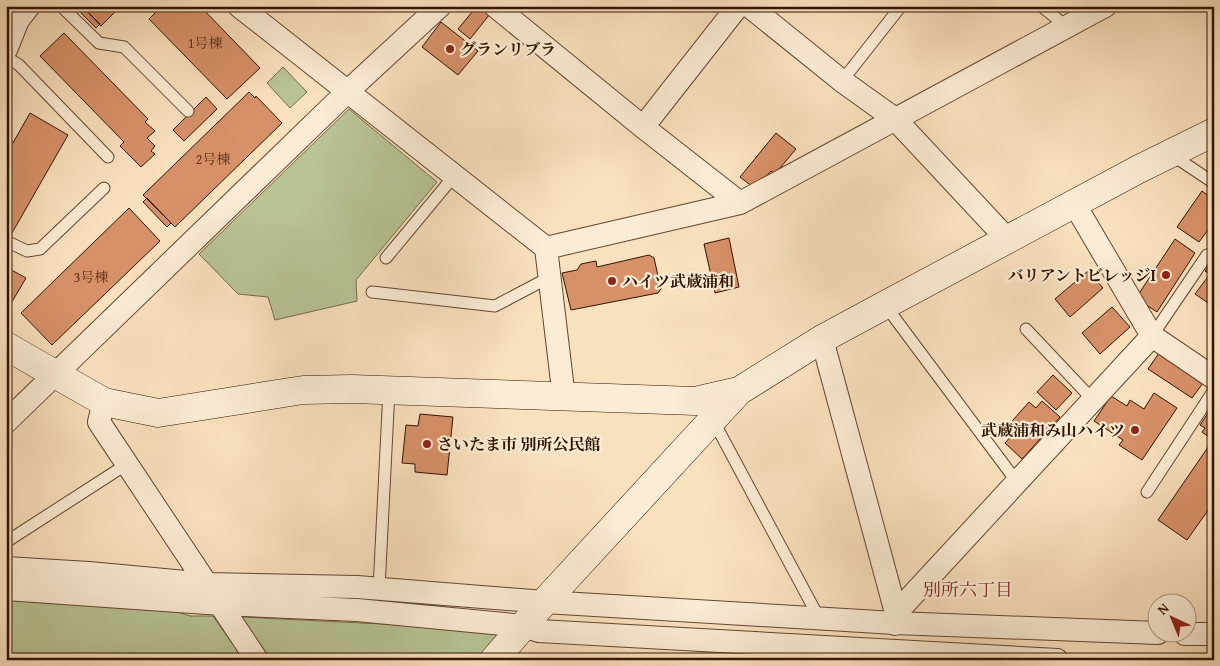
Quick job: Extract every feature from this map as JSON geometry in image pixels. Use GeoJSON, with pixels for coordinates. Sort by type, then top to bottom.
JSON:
{"type":"FeatureCollection","features":[{"type":"Feature","properties":{"kind":"street"},"geometry":{"type":"LineString","coordinates":[[6,50],[18,20],[29,6]]}},
{"type":"Feature","properties":{"kind":"street"},"geometry":{"type":"LineString","coordinates":[[239,6],[546,248],[564,398]]}},
{"type":"Feature","properties":{"kind":"street"},"geometry":{"type":"LineString","coordinates":[[6,422],[347,92],[440,6]]}},
{"type":"Feature","properties":{"kind":"street"},"geometry":{"type":"LineString","coordinates":[[495,6],[643,127],[740,202]]}},
{"type":"Feature","properties":{"kind":"street"},"geometry":{"type":"LineString","coordinates":[[643,127],[738,6]]}},
{"type":"Feature","properties":{"kind":"street"},"geometry":{"type":"LineString","coordinates":[[749,6],[842,81],[895,119],[1008,240]]}},
{"type":"Feature","properties":{"kind":"street"},"geometry":{"type":"LineString","coordinates":[[546,248],[740,202],[1105,6]]}},
{"type":"Feature","properties":{"kind":"street"},"geometry":{"type":"LineString","coordinates":[[494,660],[545,602],[740,392],[822,340],[885,305],[1169,153],[1214,132]]}},
{"type":"Feature","properties":{"kind":"street"},"geometry":{"type":"LineString","coordinates":[[1075,205],[1152,336],[1214,378]]}},
{"type":"Feature","properties":{"kind":"street"},"geometry":{"type":"LineString","coordinates":[[895,618],[1152,336]]}},
{"type":"Feature","properties":{"kind":"street"},"geometry":{"type":"LineString","coordinates":[[822,340],[895,618],[890,655]]}},
{"type":"Feature","properties":{"kind":"street"},"geometry":{"type":"LineString","coordinates":[[6,346],[104,402],[158,413],[303,390],[389,390],[695,402],[740,392]]}},
{"type":"Feature","properties":{"kind":"street"},"geometry":{"type":"LineString","coordinates":[[104,402],[99,422],[257,660]]}},
{"type":"Feature","properties":{"kind":"street"},"geometry":{"type":"LineString","coordinates":[[6,568],[89,573],[207,584],[379,589],[545,602],[819,618],[895,618],[1148,632]]}},
{"type":"Feature","properties":{"kind":"street"},"geometry":{"type":"LineString","coordinates":[[6,588],[221,604],[357,610],[524,626],[539,631],[890,655],[1057,660]]}},
{"type":"Feature","properties":{"kind":"street"},"geometry":{"type":"LineString","coordinates":[[1198,634],[1214,634]]}},
{"type":"Feature","properties":{"kind":"lane"},"geometry":{"type":"LineString","coordinates":[[61,6],[100,43],[124,47],[188,112]]}},
{"type":"Feature","properties":{"kind":"lane"},"geometry":{"type":"LineString","coordinates":[[842,81],[901,6]]}},
{"type":"Feature","properties":{"kind":"lane"},"geometry":{"type":"LineString","coordinates":[[1041,6],[1066,26]]}},
{"type":"Feature","properties":{"kind":"lane"},"geometry":{"type":"LineString","coordinates":[[6,57],[19,65],[108,157]]}},
{"type":"Feature","properties":{"kind":"lane"},"geometry":{"type":"LineString","coordinates":[[1169,153],[1214,183]]}},
{"type":"Feature","properties":{"kind":"lane"},"geometry":{"type":"LineString","coordinates":[[386,258],[454,176]]}},
{"type":"Feature","properties":{"kind":"lane"},"geometry":{"type":"LineString","coordinates":[[6,241],[27,251],[40,249],[104,188]]}},
{"type":"Feature","properties":{"kind":"lane"},"geometry":{"type":"LineString","coordinates":[[1152,336],[1207,255]]}},
{"type":"Feature","properties":{"kind":"lane"},"geometry":{"type":"LineString","coordinates":[[372,292],[495,306],[550,277]]}},
{"type":"Feature","properties":{"kind":"lane"},"geometry":{"type":"LineString","coordinates":[[885,305],[1017,482]]}},
{"type":"Feature","properties":{"kind":"lane"},"geometry":{"type":"LineString","coordinates":[[1026,329],[1093,400]]}},
{"type":"Feature","properties":{"kind":"lane"},"geometry":{"type":"LineString","coordinates":[[379,589],[389,390]]}},
{"type":"Feature","properties":{"kind":"lane"},"geometry":{"type":"LineString","coordinates":[[1148,492],[1214,390]]}},
{"type":"Feature","properties":{"kind":"lane"},"geometry":{"type":"LineString","coordinates":[[713,420],[819,618]]}},
{"type":"Feature","properties":{"kind":"lane"},"geometry":{"type":"LineString","coordinates":[[6,542],[127,464]]}},
{"type":"Feature","properties":{"kind":"green space"},"geometry":{"type":"Polygon","coordinates":[[[283,67],[307,92],[290,108],[267,83],[283,67]]]}},
{"type":"Feature","properties":{"kind":"green space"},"geometry":{"type":"Polygon","coordinates":[[[349,109],[437,182],[356,280],[357,301],[275,320],[268,297],[238,294],[199,254],[349,109]]]}},
{"type":"Feature","properties":{"kind":"green space"},"geometry":{"type":"Polygon","coordinates":[[[6,600],[175,611],[190,616],[213,616],[244,660],[6,660],[6,600]]]}},
{"type":"Feature","properties":{"kind":"green space"},"geometry":{"type":"Polygon","coordinates":[[[242,617],[501,630],[478,660],[337,656],[333,660],[269,660],[242,617]]]}},
{"type":"Feature","properties":{"kind":"building"},"geometry":{"type":"Polygon","coordinates":[[[74,6],[82,6],[100,24],[96,28],[74,6]]]}},
{"type":"Feature","properties":{"kind":"building"},"geometry":{"type":"Polygon","coordinates":[[[82,6],[121,6],[101,26],[82,6]]]}},
{"type":"Feature","properties":{"kind":"building"},"geometry":{"type":"Polygon","coordinates":[[[162,6],[200,6],[260,68],[227,99],[149,19],[162,6]]]}},
{"type":"Feature","properties":{"kind":"building"},"geometry":{"type":"Polygon","coordinates":[[[477,6],[481,6],[490,14],[470,39],[458,29],[477,6]]]}},
{"type":"Feature","properties":{"kind":"building","name":"グランリブラ"},"geometry":{"type":"Polygon","coordinates":[[[441,22],[478,51],[458,75],[422,47],[441,22]]]}},
{"type":"Feature","properties":{"kind":"building"},"geometry":{"type":"Polygon","coordinates":[[[64,33],[148,119],[145,122],[155,131],[147,138],[155,146],[151,151],[155,154],[141,167],[120,146],[124,142],[40,56],[64,33]]]}},
{"type":"Feature","properties":{"kind":"building"},"geometry":{"type":"Polygon","coordinates":[[[249,92],[255,98],[256,96],[282,123],[175,227],[143,195],[249,92]]]}},
{"type":"Feature","properties":{"kind":"building"},"geometry":{"type":"Polygon","coordinates":[[[206,97],[217,109],[184,141],[173,130],[206,97]]]}},
{"type":"Feature","properties":{"kind":"building"},"geometry":{"type":"Polygon","coordinates":[[[30,113],[68,135],[12,233],[6,229],[6,155],[30,113]]]}},
{"type":"Feature","properties":{"kind":"building"},"geometry":{"type":"Polygon","coordinates":[[[776,133],[796,149],[775,174],[771,171],[760,183],[753,187],[740,177],[776,133]]]}},
{"type":"Feature","properties":{"kind":"building"},"geometry":{"type":"Polygon","coordinates":[[[1202,191],[1214,200],[1214,225],[1199,242],[1177,227],[1202,191]]]}},
{"type":"Feature","properties":{"kind":"building"},"geometry":{"type":"Polygon","coordinates":[[[147,198],[171,223],[167,227],[143,202],[147,198]]]}},
{"type":"Feature","properties":{"kind":"building"},"geometry":{"type":"Polygon","coordinates":[[[129,208],[160,241],[52,345],[21,313],[129,208]]]}},
{"type":"Feature","properties":{"kind":"building"},"geometry":{"type":"Polygon","coordinates":[[[729,238],[739,287],[715,293],[704,244],[729,238]]]}},
{"type":"Feature","properties":{"kind":"building","name":"バリアントビレッジⅠ"},"geometry":{"type":"Polygon","coordinates":[[[1175,239],[1195,253],[1157,312],[1136,298],[1175,239]]]}},
{"type":"Feature","properties":{"kind":"building","name":"ハイツ武蔵浦和"},"geometry":{"type":"Polygon","coordinates":[[[649,255],[654,258],[661,289],[658,293],[571,310],[562,273],[577,270],[581,264],[596,261],[597,267],[649,255]]]}},
{"type":"Feature","properties":{"kind":"building"},"geometry":{"type":"Polygon","coordinates":[[[1214,259],[1214,307],[1195,294],[1210,274],[1205,271],[1214,259]]]}},
{"type":"Feature","properties":{"kind":"building"},"geometry":{"type":"Polygon","coordinates":[[[6,267],[26,278],[6,312],[6,267]]]}},
{"type":"Feature","properties":{"kind":"building"},"geometry":{"type":"Polygon","coordinates":[[[1088,271],[1103,288],[1070,317],[1055,299],[1088,271]]]}},
{"type":"Feature","properties":{"kind":"building"},"geometry":{"type":"Polygon","coordinates":[[[1112,307],[1130,327],[1100,354],[1082,333],[1112,307]]]}},
{"type":"Feature","properties":{"kind":"building"},"geometry":{"type":"Polygon","coordinates":[[[1159,353],[1203,383],[1192,398],[1148,369],[1159,353]]]}},
{"type":"Feature","properties":{"kind":"building"},"geometry":{"type":"Polygon","coordinates":[[[1053,375],[1072,393],[1056,410],[1037,392],[1053,375]]]}},
{"type":"Feature","properties":{"kind":"building","name":"武蔵浦和み山ハイツ"},"geometry":{"type":"Polygon","coordinates":[[[1154,393],[1177,408],[1142,460],[1119,445],[1123,440],[1094,421],[1111,396],[1127,406],[1130,400],[1144,409],[1154,393]]]}},
{"type":"Feature","properties":{"kind":"building"},"geometry":{"type":"Polygon","coordinates":[[[1042,401],[1060,417],[1022,459],[1005,443],[1013,434],[1006,428],[1029,402],[1036,408],[1042,401]]]}},
{"type":"Feature","properties":{"kind":"building"},"geometry":{"type":"Polygon","coordinates":[[[1214,404],[1214,502],[1187,540],[1158,520],[1213,440],[1202,432],[1205,428],[1200,425],[1214,404]]]}},
{"type":"Feature","properties":{"kind":"building","name":"さいたま市 別所公民館"},"geometry":{"type":"Polygon","coordinates":[[[420,414],[453,417],[447,475],[415,472],[415,464],[402,463],[406,425],[418,426],[420,414]]]}},
{"type":"Feature","properties":{"kind":"place","name":"グランリブラ"},"geometry":{"type":"Point","coordinates":[450,49]}},
{"type":"Feature","properties":{"kind":"place","name":"バリアントビレッジⅠ"},"geometry":{"type":"Point","coordinates":[1166,275]}},
{"type":"Feature","properties":{"kind":"place","name":"ハイツ武蔵浦和"},"geometry":{"type":"Point","coordinates":[612,281]}},
{"type":"Feature","properties":{"kind":"place","name":"武蔵浦和み山ハイツ"},"geometry":{"type":"Point","coordinates":[1135,430]}},
{"type":"Feature","properties":{"kind":"place","name":"さいたま市 別所公民館"},"geometry":{"type":"Point","coordinates":[427,444]}},
{"type":"Feature","properties":{"kind":"district","name":"別所六丁目"},"geometry":{"type":"Point","coordinates":[968,590]}}]}
